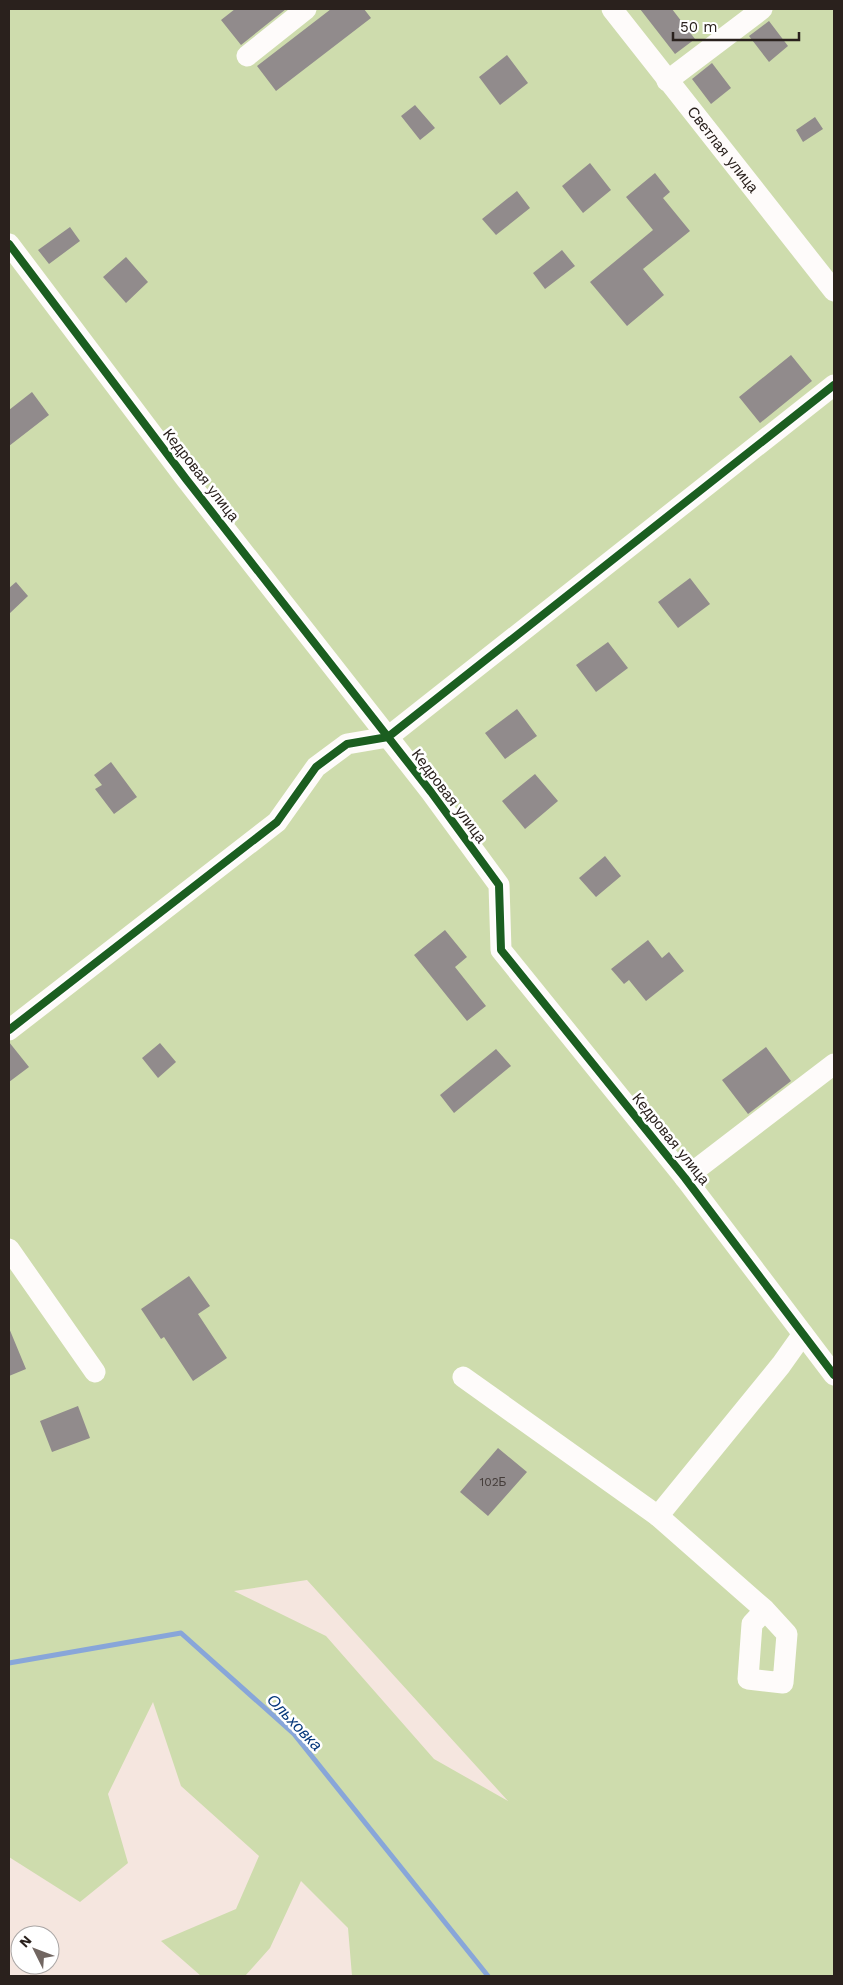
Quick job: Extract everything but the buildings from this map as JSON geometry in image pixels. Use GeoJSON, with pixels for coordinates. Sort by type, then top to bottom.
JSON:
{"type":"FeatureCollection","features":[{"type":"Feature","properties":{"kind":"street"},"geometry":{"type":"LineString","coordinates":[[247,56],[306,9]]}},
{"type":"Feature","properties":{"kind":"street","name":"Светлая улица"},"geometry":{"type":"LineString","coordinates":[[612,9],[834,291]]}},
{"type":"Feature","properties":{"kind":"street"},"geometry":{"type":"LineString","coordinates":[[667,80],[762,9]]}},
{"type":"Feature","properties":{"kind":"street","name":"Кедровая улица"},"geometry":{"type":"LineString","coordinates":[[9,244],[180,471],[431,792],[499,885],[501,950],[686,1178],[834,1375]]}},
{"type":"Feature","properties":{"kind":"street"},"geometry":{"type":"LineString","coordinates":[[9,1030],[278,822],[316,767],[346,744],[388,737],[834,385]]}},
{"type":"Feature","properties":{"kind":"street"},"geometry":{"type":"LineString","coordinates":[[686,1178],[834,1064]]}},
{"type":"Feature","properties":{"kind":"street"},"geometry":{"type":"LineString","coordinates":[[9,1249],[95,1372]]}},
{"type":"Feature","properties":{"kind":"street"},"geometry":{"type":"LineString","coordinates":[[658,1516],[781,1365],[803,1334]]}},
{"type":"Feature","properties":{"kind":"street"},"geometry":{"type":"LineString","coordinates":[[463,1377],[658,1516],[765,1610]]}},
{"type":"Feature","properties":{"kind":"green space"},"geometry":{"type":"Polygon","coordinates":[[[9,9],[834,9],[834,1976],[352,1976],[348,1928],[301,1881],[270,1948],[245,1976],[201,1976],[161,1941],[236,1909],[259,1856],[181,1786],[153,1702],[108,1794],[128,1863],[80,1902],[9,1857],[9,9]],[[307,1580],[234,1591],[326,1636],[434,1759],[508,1801],[307,1580]]]}},
{"type":"Feature","properties":{"kind":"waterway","name":"Ольховка"},"geometry":{"type":"LineString","coordinates":[[9,1663],[181,1633],[294,1734],[488,1976]]}},
{"type":"Feature","properties":{"kind":"cycle path"},"geometry":{"type":"LineString","coordinates":[[9,244],[186,479],[431,792],[499,885],[501,950],[685,1178],[834,1375]]}},
{"type":"Feature","properties":{"kind":"cycle path"},"geometry":{"type":"LineString","coordinates":[[9,1030],[277,822],[316,767],[347,744],[388,737],[834,385]]}}]}
